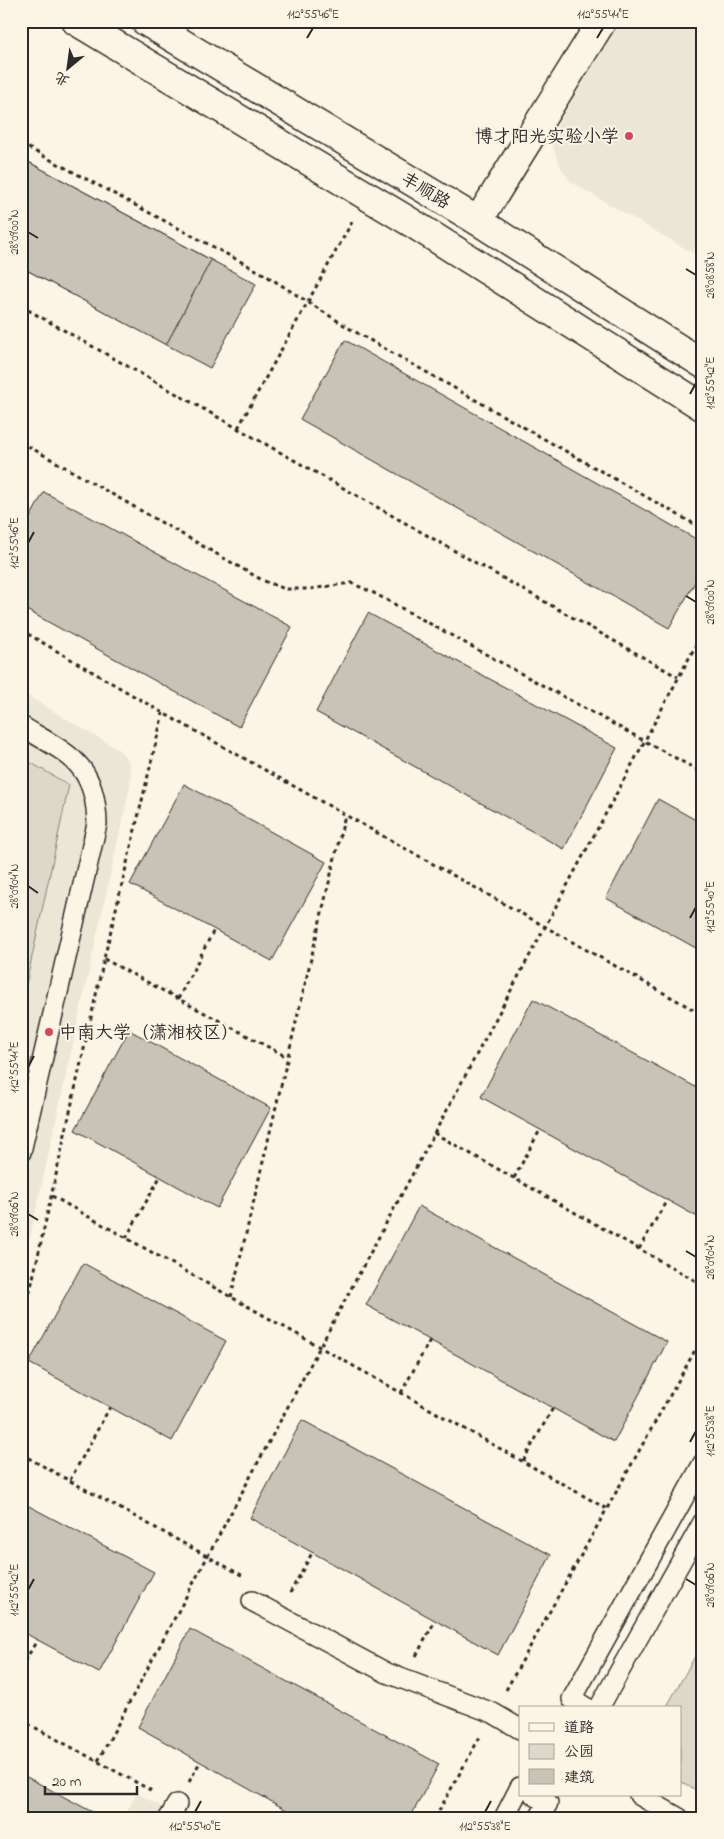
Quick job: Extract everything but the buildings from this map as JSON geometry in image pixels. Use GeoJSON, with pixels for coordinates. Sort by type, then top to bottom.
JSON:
{"type":"FeatureCollection","features":[{"type":"Feature","properties":{"kind":"main road"},"geometry":{"type":"LineString","coordinates":[[76,21],[367,196],[703,407]]}},
{"type":"Feature","properties":{"kind":"main road","name":"丰顺路"},"geometry":{"type":"LineString","coordinates":[[145,21],[478,221],[703,364]]}},
{"type":"Feature","properties":{"kind":"main road"},"geometry":{"type":"LineString","coordinates":[[478,221],[602,21]]}},
{"type":"Feature","properties":{"kind":"lane"},"geometry":{"type":"LineString","coordinates":[[21,726],[64,752],[82,770],[91,783],[96,802],[97,824],[21,1152]]}},
{"type":"Feature","properties":{"kind":"lane"},"geometry":{"type":"LineString","coordinates":[[584,1706],[572,1699],[703,1463]]}},
{"type":"Feature","properties":{"kind":"lane"},"geometry":{"type":"LineString","coordinates":[[600,1706],[703,1522]]}},
{"type":"Feature","properties":{"kind":"lane"},"geometry":{"type":"LineString","coordinates":[[252,1600],[387,1673],[493,1714],[519,1728]]}},
{"type":"Feature","properties":{"kind":"lane"},"geometry":{"type":"LineString","coordinates":[[504,1818],[519,1789]]}},
{"type":"Feature","properties":{"kind":"lane"},"geometry":{"type":"LineString","coordinates":[[536,1796],[548,1803],[539,1818]]}},
{"type":"Feature","properties":{"kind":"lane"},"geometry":{"type":"LineString","coordinates":[[641,1796],[679,1818]]}},
{"type":"Feature","properties":{"kind":"path"},"geometry":{"type":"LineString","coordinates":[[21,144],[262,273],[352,330],[703,529]]}},
{"type":"Feature","properties":{"kind":"path"},"geometry":{"type":"LineString","coordinates":[[238,428],[367,196]]}},
{"type":"Feature","properties":{"kind":"path"},"geometry":{"type":"LineString","coordinates":[[21,306],[678,677]]}},
{"type":"Feature","properties":{"kind":"path"},"geometry":{"type":"LineString","coordinates":[[21,442],[262,580],[285,589],[310,589],[351,583],[703,773]]}},
{"type":"Feature","properties":{"kind":"path"},"geometry":{"type":"LineString","coordinates":[[21,630],[163,713],[703,1015]]}},
{"type":"Feature","properties":{"kind":"path"},"geometry":{"type":"LineString","coordinates":[[98,1761],[703,632]]}},
{"type":"Feature","properties":{"kind":"path"},"geometry":{"type":"LineString","coordinates":[[21,1332],[104,959],[163,713]]}},
{"type":"Feature","properties":{"kind":"path"},"geometry":{"type":"LineString","coordinates":[[231,1297],[345,815]]}},
{"type":"Feature","properties":{"kind":"path"},"geometry":{"type":"LineString","coordinates":[[178,999],[214,930]]}},
{"type":"Feature","properties":{"kind":"path"},"geometry":{"type":"LineString","coordinates":[[104,959],[287,1057]]}},
{"type":"Feature","properties":{"kind":"path"},"geometry":{"type":"LineString","coordinates":[[514,1178],[540,1130]]}},
{"type":"Feature","properties":{"kind":"path"},"geometry":{"type":"LineString","coordinates":[[434,1133],[703,1285]]}},
{"type":"Feature","properties":{"kind":"path"},"geometry":{"type":"LineString","coordinates":[[126,1238],[160,1177]]}},
{"type":"Feature","properties":{"kind":"path"},"geometry":{"type":"LineString","coordinates":[[52,1196],[607,1509]]}},
{"type":"Feature","properties":{"kind":"path"},"geometry":{"type":"LineString","coordinates":[[639,1249],[667,1200]]}},
{"type":"Feature","properties":{"kind":"path"},"geometry":{"type":"LineString","coordinates":[[435,1818],[703,1336]]}},
{"type":"Feature","properties":{"kind":"path"},"geometry":{"type":"LineString","coordinates":[[401,1393],[430,1340]]}},
{"type":"Feature","properties":{"kind":"path"},"geometry":{"type":"LineString","coordinates":[[70,1480],[110,1407]]}},
{"type":"Feature","properties":{"kind":"path"},"geometry":{"type":"LineString","coordinates":[[523,1461],[553,1408]]}},
{"type":"Feature","properties":{"kind":"path"},"geometry":{"type":"LineString","coordinates":[[286,1600],[312,1553]]}},
{"type":"Feature","properties":{"kind":"path"},"geometry":{"type":"LineString","coordinates":[[414,1660],[435,1621]]}},
{"type":"Feature","properties":{"kind":"path"},"geometry":{"type":"LineString","coordinates":[[21,1668],[37,1640]]}},
{"type":"Feature","properties":{"kind":"path"},"geometry":{"type":"LineString","coordinates":[[21,1720],[98,1761],[173,1811]]}},
{"type":"Feature","properties":{"kind":"shaded area","name":"博才阳光实验小学"},"geometry":{"type":"Polygon","coordinates":[[[620,21],[703,21],[703,259],[571,182],[560,166],[553,147],[558,124],[620,21]]]}},
{"type":"Feature","properties":{"kind":"shaded area","name":"中南大学（潇湘校区）"},"geometry":{"type":"Polygon","coordinates":[[[21,692],[119,750],[128,760],[131,772],[130,786],[21,1278],[21,692]]]}},
{"type":"Feature","properties":{"kind":"shaded area"},"geometry":{"type":"Polygon","coordinates":[[[137,1793],[182,1818],[123,1818],[137,1793]]]}},
{"type":"Feature","properties":{"kind":"green space"},"geometry":{"type":"Polygon","coordinates":[[[21,757],[69,785],[21,1008],[21,757]]]}},
{"type":"Feature","properties":{"kind":"green space"},"geometry":{"type":"Polygon","coordinates":[[[703,1642],[703,1794],[682,1782],[682,1706],[667,1706],[703,1642]]]}},
{"type":"Feature","properties":{"kind":"place","name":"博才阳光实验小学"},"geometry":{"type":"Point","coordinates":[629,136]}},
{"type":"Feature","properties":{"kind":"place","name":"中南大学（潇湘校区）"},"geometry":{"type":"Point","coordinates":[49,1032]}}]}
